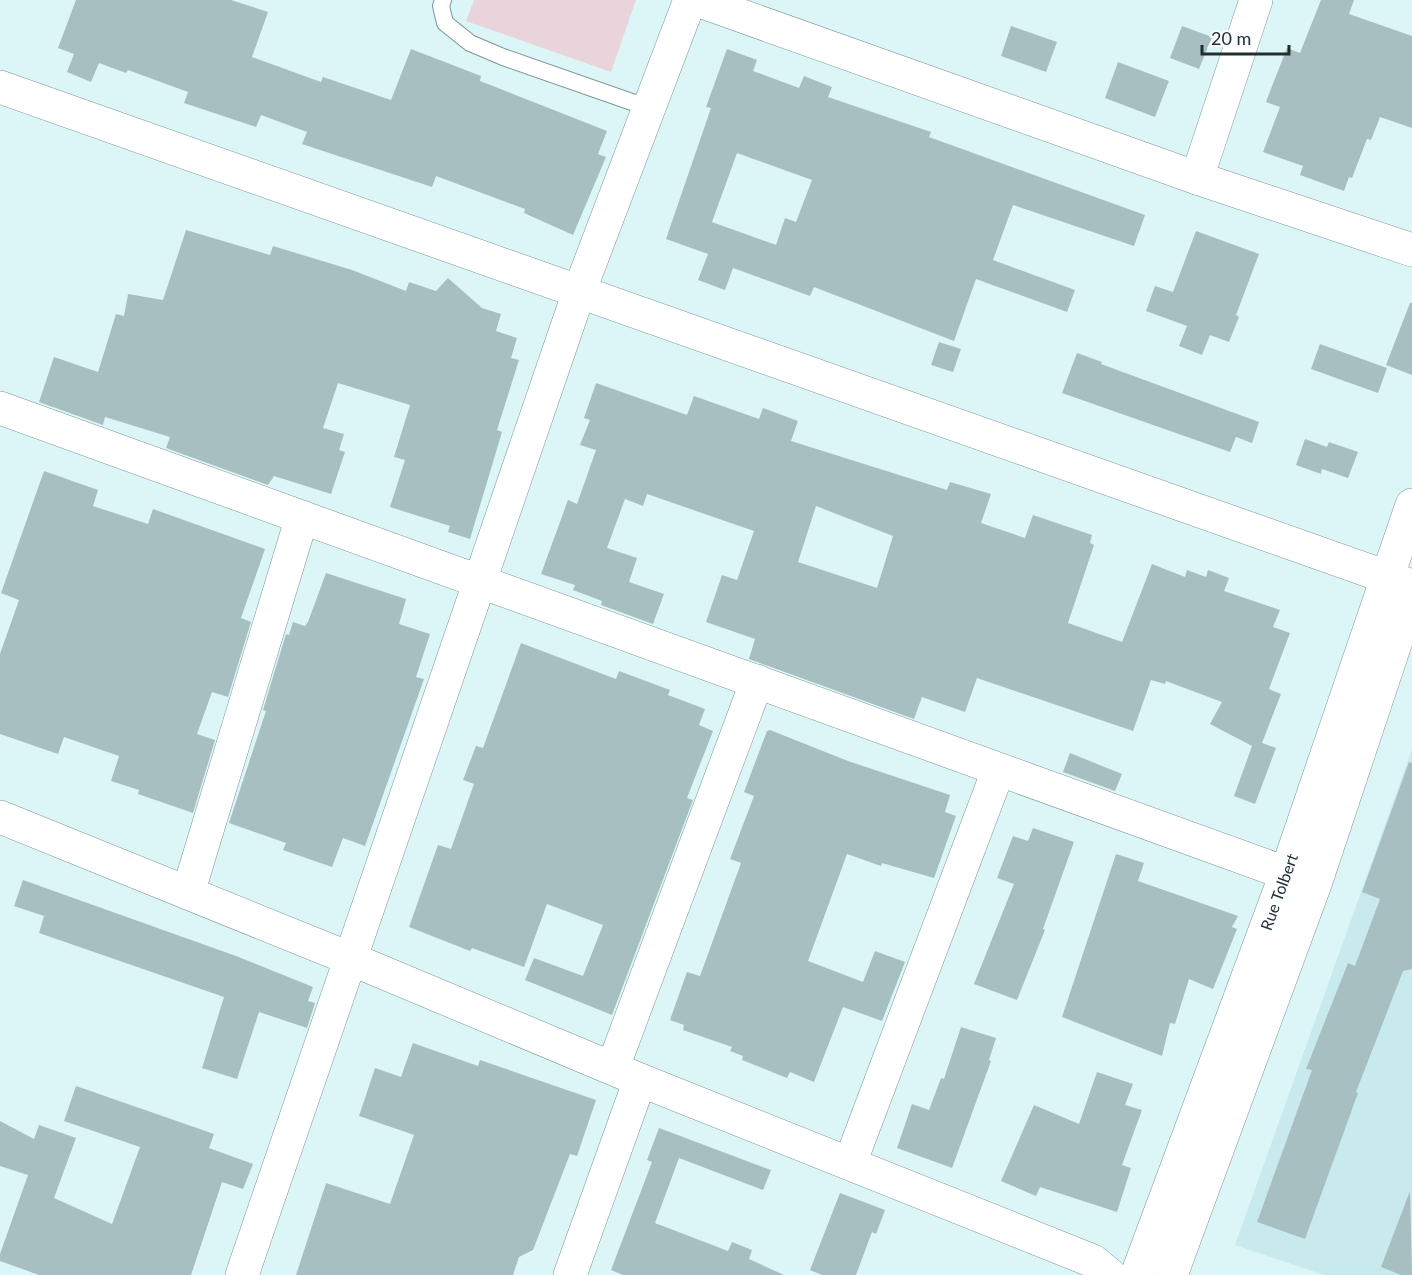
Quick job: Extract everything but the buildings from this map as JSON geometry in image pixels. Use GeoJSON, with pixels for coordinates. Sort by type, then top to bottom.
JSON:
{"type":"FeatureCollection","features":[{"type":"Feature","properties":{"kind":"street"},"geometry":{"type":"LineString","coordinates":[[242,1275],[579,292],[690,0]]}},
{"type":"Feature","properties":{"kind":"street"},"geometry":{"type":"LineString","coordinates":[[697,0],[1197,178],[1412,250]]}},
{"type":"Feature","properties":{"kind":"street"},"geometry":{"type":"LineString","coordinates":[[1197,178],[1256,0]]}},
{"type":"Feature","properties":{"kind":"street"},"geometry":{"type":"LineString","coordinates":[[0,87],[1403,585]]}},
{"type":"Feature","properties":{"kind":"street"},"geometry":{"type":"LineString","coordinates":[[0,408],[1301,879]]}},
{"type":"Feature","properties":{"kind":"street","name":"Rue Tolbert"},"geometry":{"type":"LineString","coordinates":[[1160,1272],[1301,879],[1403,585],[1412,505]]}},
{"type":"Feature","properties":{"kind":"street"},"geometry":{"type":"LineString","coordinates":[[188,893],[302,517]]}},
{"type":"Feature","properties":{"kind":"street"},"geometry":{"type":"LineString","coordinates":[[570,1275],[627,1074],[757,681]]}},
{"type":"Feature","properties":{"kind":"street"},"geometry":{"type":"LineString","coordinates":[[850,1163],[998,771]]}},
{"type":"Feature","properties":{"kind":"street"},"geometry":{"type":"LineString","coordinates":[[0,816],[1102,1268],[1160,1272]]}},
{"type":"Feature","properties":{"kind":"lane"},"geometry":{"type":"LineString","coordinates":[[443,0],[441,6],[445,23],[471,43],[649,108]]}},
{"type":"Feature","properties":{"kind":"shaded area"},"geometry":{"type":"Polygon","coordinates":[[[474,0],[636,0],[611,72],[466,21],[474,0]]]}},
{"type":"Feature","properties":{"kind":"shaded area"},"geometry":{"type":"Polygon","coordinates":[[[1412,749],[1412,1275],[1324,1275],[1235,1245],[1412,749]]]}}]}
